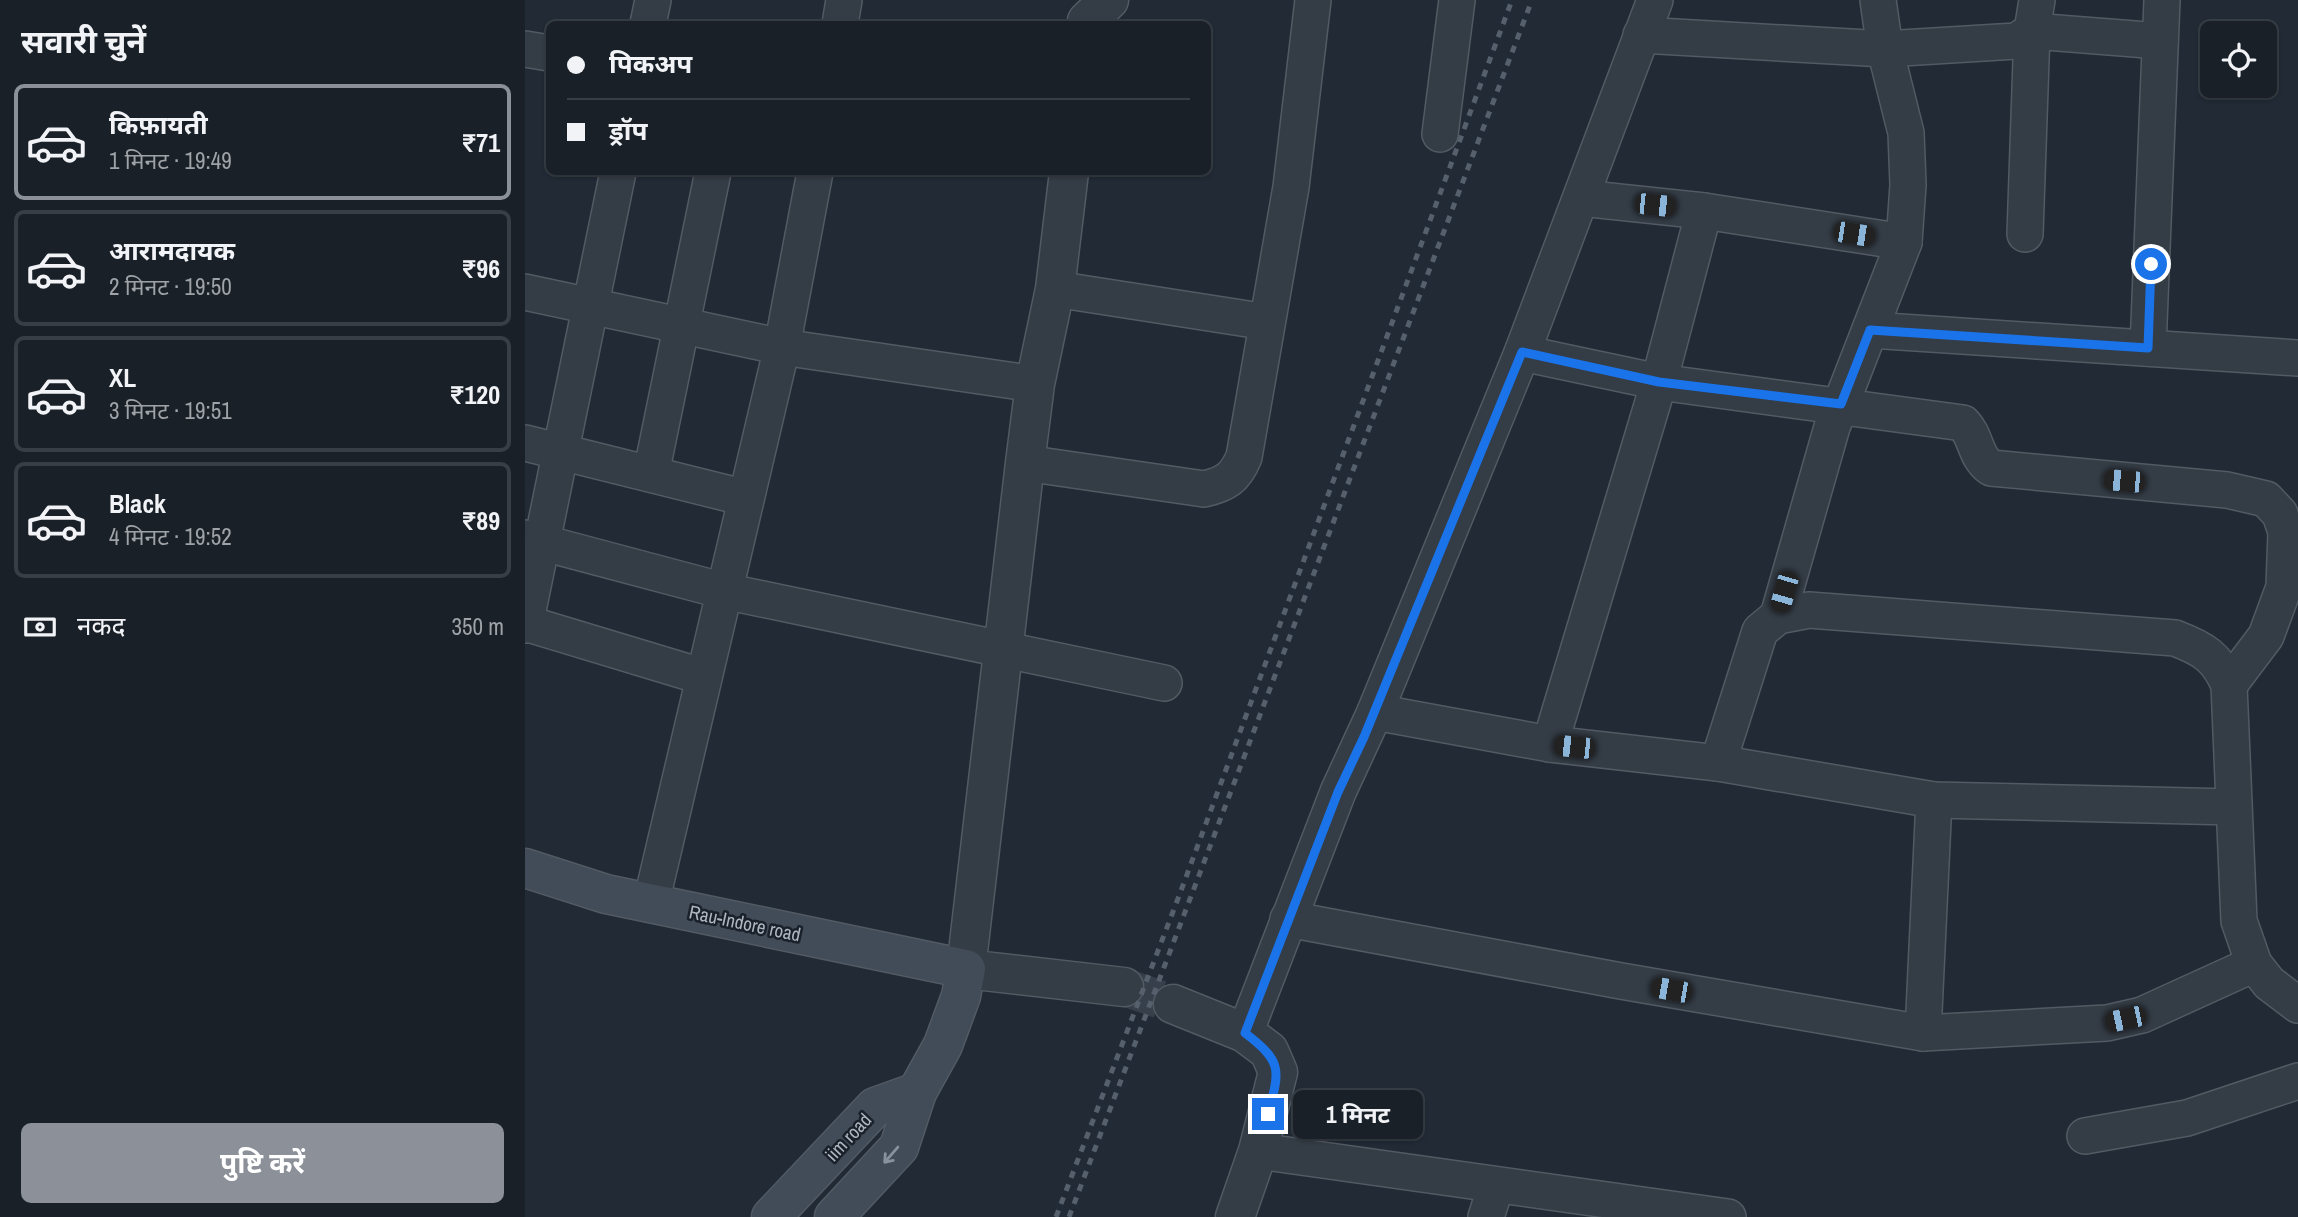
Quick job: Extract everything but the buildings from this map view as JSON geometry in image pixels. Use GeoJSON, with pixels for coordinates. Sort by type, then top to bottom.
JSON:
{"type":"FeatureCollection","features":[{"type":"Feature","properties":{"kind":"main road","name":"Rau-Indore road"},"geometry":{"type":"LineString","coordinates":[[525,868],[606,894],[966,969]]}},
{"type":"Feature","properties":{"kind":"main road"},"geometry":{"type":"LineString","coordinates":[[834,1217],[899,1147],[917,1092],[943,1045],[961,996],[966,969]]}},
{"type":"Feature","properties":{"kind":"main road","name":"iim road"},"geometry":{"type":"LineString","coordinates":[[771,1217],[875,1107],[917,1092]]}},
{"type":"Feature","properties":{"kind":"street"},"geometry":{"type":"LineString","coordinates":[[649,21],[653,0]]}},
{"type":"Feature","properties":{"kind":"street"},"geometry":{"type":"LineString","coordinates":[[840,21],[844,0]]}},
{"type":"Feature","properties":{"kind":"street"},"geometry":{"type":"LineString","coordinates":[[1025,463],[1204,489],[1225,484],[1237,473],[1244,457],[1291,187],[1313,0]]}},
{"type":"Feature","properties":{"kind":"street"},"geometry":{"type":"LineString","coordinates":[[1440,134],[1457,0]]}},
{"type":"Feature","properties":{"kind":"street"},"geometry":{"type":"LineString","coordinates":[[1245,1033],[1338,792],[1375,712],[1522,352],[1655,0]]}},
{"type":"Feature","properties":{"kind":"street"},"geometry":{"type":"LineString","coordinates":[[1778,616],[1841,404],[1904,242],[1908,185],[1906,133],[1885,49],[1878,0]]}},
{"type":"Feature","properties":{"kind":"street"},"geometry":{"type":"LineString","coordinates":[[2148,348],[2162,0]]}},
{"type":"Feature","properties":{"kind":"street"},"geometry":{"type":"LineString","coordinates":[[1641,36],[1885,49],[2016,41],[2035,15]]}},
{"type":"Feature","properties":{"kind":"street"},"geometry":{"type":"LineString","coordinates":[[2035,15],[2160,41]]}},
{"type":"Feature","properties":{"kind":"street"},"geometry":{"type":"LineString","coordinates":[[2025,234],[2035,15]]}},
{"type":"Feature","properties":{"kind":"street"},"geometry":{"type":"LineString","coordinates":[[525,49],[546,52]]}},
{"type":"Feature","properties":{"kind":"street"},"geometry":{"type":"LineString","coordinates":[[617,175],[560,452],[533,540],[525,624],[704,677]]}},
{"type":"Feature","properties":{"kind":"street"},"geometry":{"type":"LineString","coordinates":[[651,474],[712,175]]}},
{"type":"Feature","properties":{"kind":"street"},"geometry":{"type":"LineString","coordinates":[[651,903],[782,347],[814,175]]}},
{"type":"Feature","properties":{"kind":"street"},"geometry":{"type":"LineString","coordinates":[[1069,175],[1055,289],[1035,384],[966,969],[1124,987]]}},
{"type":"Feature","properties":{"kind":"street"},"geometry":{"type":"LineString","coordinates":[[1581,198],[1704,211],[1904,242]]}},
{"type":"Feature","properties":{"kind":"street"},"geometry":{"type":"LineString","coordinates":[[1550,744],[1659,382],[1704,211]]}},
{"type":"Feature","properties":{"kind":"street"},"geometry":{"type":"LineString","coordinates":[[1055,289],[1267,322]]}},
{"type":"Feature","properties":{"kind":"street"},"geometry":{"type":"LineString","coordinates":[[525,292],[590,309],[782,347],[1035,384]]}},
{"type":"Feature","properties":{"kind":"street"},"geometry":{"type":"LineString","coordinates":[[1870,330],[2298,358]]}},
{"type":"Feature","properties":{"kind":"street"},"geometry":{"type":"LineString","coordinates":[[1522,352],[1659,382],[1841,404],[1963,423],[1972,432],[1981,460],[1991,468],[2227,490],[2266,499],[2280,514],[2286,532],[2284,587],[2266,636],[2229,685]]}},
{"type":"Feature","properties":{"kind":"street"},"geometry":{"type":"LineString","coordinates":[[525,443],[746,499]]}},
{"type":"Feature","properties":{"kind":"street"},"geometry":{"type":"LineString","coordinates":[[533,540],[724,591],[1164,683]]}},
{"type":"Feature","properties":{"kind":"street"},"geometry":{"type":"LineString","coordinates":[[1718,763],[1760,631],[1778,616],[1809,610],[2175,638],[2199,647],[2220,664],[2229,685],[2239,921],[2254,964],[2269,984],[2298,1005]]}},
{"type":"Feature","properties":{"kind":"street"},"geometry":{"type":"LineString","coordinates":[[1375,712],[1550,744],[1718,763],[1934,800],[2233,807]]}},
{"type":"Feature","properties":{"kind":"street"},"geometry":{"type":"LineString","coordinates":[[1923,1033],[1934,800]]}},
{"type":"Feature","properties":{"kind":"street"},"geometry":{"type":"LineString","coordinates":[[1288,919],[1621,981],[1923,1033],[2106,1023],[2142,1015],[2254,964]]}},
{"type":"Feature","properties":{"kind":"street"},"geometry":{"type":"LineString","coordinates":[[1173,1004],[1245,1033],[1269,1051],[1277,1072],[1258,1151],[1235,1217]]}},
{"type":"Feature","properties":{"kind":"street"},"geometry":{"type":"LineString","coordinates":[[2085,1136],[2187,1118],[2298,1081]]}},
{"type":"Feature","properties":{"kind":"street"},"geometry":{"type":"LineString","coordinates":[[1258,1151],[1491,1202],[1728,1217]]}},
{"type":"Feature","properties":{"kind":"tunnel"},"geometry":{"type":"LineString","coordinates":[[1124,987],[1173,1004]]}},
{"type":"Feature","properties":{"kind":"railway"},"geometry":{"type":"LineString","coordinates":[[1056,1217],[1179,896],[1512,0]]}},
{"type":"Feature","properties":{"kind":"railway"},"geometry":{"type":"LineString","coordinates":[[1069,1217],[1532,0]]}},
{"type":"Feature","properties":{"kind":"route"},"geometry":{"type":"LineString","coordinates":[[1268,1114],[1277,1072],[1269,1051],[1245,1033],[1314,851],[1354,761],[1522,352],[1659,382],[1841,404],[1870,330],[2148,348],[2151,264]]}}]}
